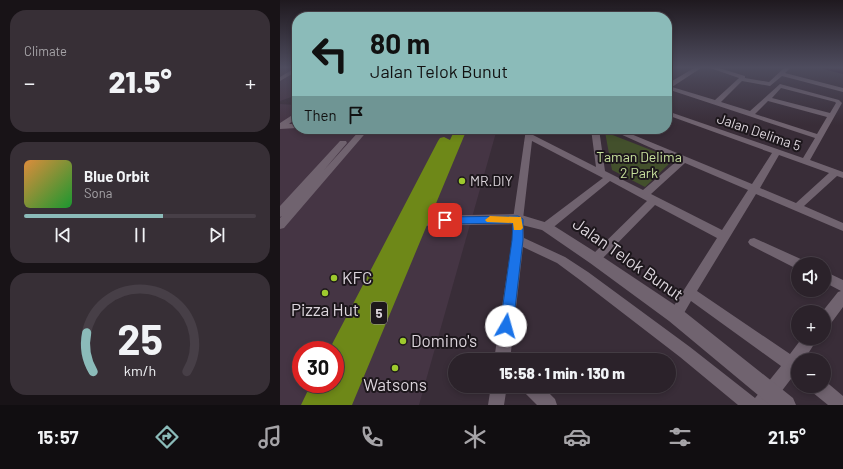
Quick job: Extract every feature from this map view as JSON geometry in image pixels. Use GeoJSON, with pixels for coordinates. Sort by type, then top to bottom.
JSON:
{"type":"FeatureCollection","features":[{"type":"Feature","properties":{"kind":"highway","name":"5"},"geometry":{"type":"LineString","coordinates":[[339,405],[448,134]]}},
{"type":"Feature","properties":{"kind":"highway","name":"5"},"geometry":{"type":"LineString","coordinates":[[344,346],[458,134]]}},
{"type":"Feature","properties":{"kind":"highway"},"geometry":{"type":"LineString","coordinates":[[314,405],[320,393]]}},
{"type":"Feature","properties":{"kind":"street"},"geometry":{"type":"LineString","coordinates":[[716,103],[733,87]]}},
{"type":"Feature","properties":{"kind":"street"},"geometry":{"type":"LineString","coordinates":[[751,114],[778,87]]}},
{"type":"Feature","properties":{"kind":"street"},"geometry":{"type":"LineString","coordinates":[[783,87],[833,99],[839,103],[805,162]]}},
{"type":"Feature","properties":{"kind":"street"},"geometry":{"type":"LineString","coordinates":[[831,87],[843,90]]}},
{"type":"Feature","properties":{"kind":"street"},"geometry":{"type":"LineString","coordinates":[[672,89],[751,114],[754,117],[819,137]]}},
{"type":"Feature","properties":{"kind":"street"},"geometry":{"type":"LineString","coordinates":[[769,99],[831,116]]}},
{"type":"Feature","properties":{"kind":"street","name":"Jalan Delima 5"},"geometry":{"type":"LineString","coordinates":[[672,115],[839,174]]}},
{"type":"Feature","properties":{"kind":"street"},"geometry":{"type":"LineString","coordinates":[[280,127],[292,118]]}},
{"type":"Feature","properties":{"kind":"street"},"geometry":{"type":"LineString","coordinates":[[280,127],[292,126]]}},
{"type":"Feature","properties":{"kind":"street"},"geometry":{"type":"LineString","coordinates":[[280,213],[351,134]]}},
{"type":"Feature","properties":{"kind":"street"},"geometry":{"type":"LineString","coordinates":[[280,225],[361,134]]}},
{"type":"Feature","properties":{"kind":"street"},"geometry":{"type":"LineString","coordinates":[[504,353],[518,240],[518,219],[530,134]]}},
{"type":"Feature","properties":{"kind":"street"},"geometry":{"type":"LineString","coordinates":[[532,134],[605,175],[724,236]]}},
{"type":"Feature","properties":{"kind":"street"},"geometry":{"type":"LineString","coordinates":[[596,134],[605,175]]}},
{"type":"Feature","properties":{"kind":"street"},"geometry":{"type":"LineString","coordinates":[[625,134],[843,228]]}},
{"type":"Feature","properties":{"kind":"street"},"geometry":{"type":"LineString","coordinates":[[675,315],[776,152]]}},
{"type":"Feature","properties":{"kind":"street"},"geometry":{"type":"LineString","coordinates":[[595,259],[684,159]]}},
{"type":"Feature","properties":{"kind":"street"},"geometry":{"type":"LineString","coordinates":[[796,208],[839,174]]}},
{"type":"Feature","properties":{"kind":"street"},"geometry":{"type":"LineString","coordinates":[[546,227],[605,175]]}},
{"type":"Feature","properties":{"kind":"street","name":"Jalan Telok Bunut"},"geometry":{"type":"LineString","coordinates":[[412,221],[518,219],[546,227],[675,315],[772,392],[786,405]]}},
{"type":"Feature","properties":{"kind":"street"},"geometry":{"type":"LineString","coordinates":[[518,240],[560,260],[584,276],[685,352],[752,405]]}},
{"type":"Feature","properties":{"kind":"street"},"geometry":{"type":"LineString","coordinates":[[754,242],[791,260]]}},
{"type":"Feature","properties":{"kind":"street"},"geometry":{"type":"LineString","coordinates":[[831,280],[843,286]]}},
{"type":"Feature","properties":{"kind":"street"},"geometry":{"type":"LineString","coordinates":[[689,292],[791,364]]}},
{"type":"Feature","properties":{"kind":"street"},"geometry":{"type":"LineString","coordinates":[[831,312],[843,296]]}},
{"type":"Feature","properties":{"kind":"street"},"geometry":{"type":"LineString","coordinates":[[760,405],[791,371]]}},
{"type":"Feature","properties":{"kind":"street"},"geometry":{"type":"LineString","coordinates":[[496,405],[498,393]]}},
{"type":"Feature","properties":{"kind":"street"},"geometry":{"type":"LineString","coordinates":[[537,393],[549,405]]}},
{"type":"Feature","properties":{"kind":"street"},"geometry":{"type":"LineString","coordinates":[[826,393],[841,405]]}},
{"type":"Feature","properties":{"kind":"shaded area"},"geometry":{"type":"Polygon","coordinates":[[[280,87],[292,87],[292,97],[280,101],[280,87]]]}},
{"type":"Feature","properties":{"kind":"shaded area"},"geometry":{"type":"Polygon","coordinates":[[[280,104],[292,105],[292,134],[496,134],[419,405],[280,405],[280,104]]]}},
{"type":"Feature","properties":{"kind":"green space","name":"Taman Delima 2 Park"},"geometry":{"type":"Polygon","coordinates":[[[605,134],[610,134],[674,159],[645,187],[612,170],[605,134]]]}},
{"type":"Feature","properties":{"kind":"slow traffic"},"geometry":{"type":"LineString","coordinates":[[490,220],[518,219],[518,228]]}},
{"type":"Feature","properties":{"kind":"place","name":"MR.DIY"},"geometry":{"type":"Point","coordinates":[462,181]}},
{"type":"Feature","properties":{"kind":"place","name":"KFC"},"geometry":{"type":"Point","coordinates":[334,278]}},
{"type":"Feature","properties":{"kind":"place","name":"Pizza Hut"},"geometry":{"type":"Point","coordinates":[325,293]}},
{"type":"Feature","properties":{"kind":"place","name":"Domino's"},"geometry":{"type":"Point","coordinates":[403,341]}},
{"type":"Feature","properties":{"kind":"place","name":"Watsons"},"geometry":{"type":"Point","coordinates":[395,368]}},
{"type":"Feature","properties":{"kind":"route"},"geometry":{"type":"LineString","coordinates":[[445,220],[518,219],[518,240],[506,326]]}}]}
